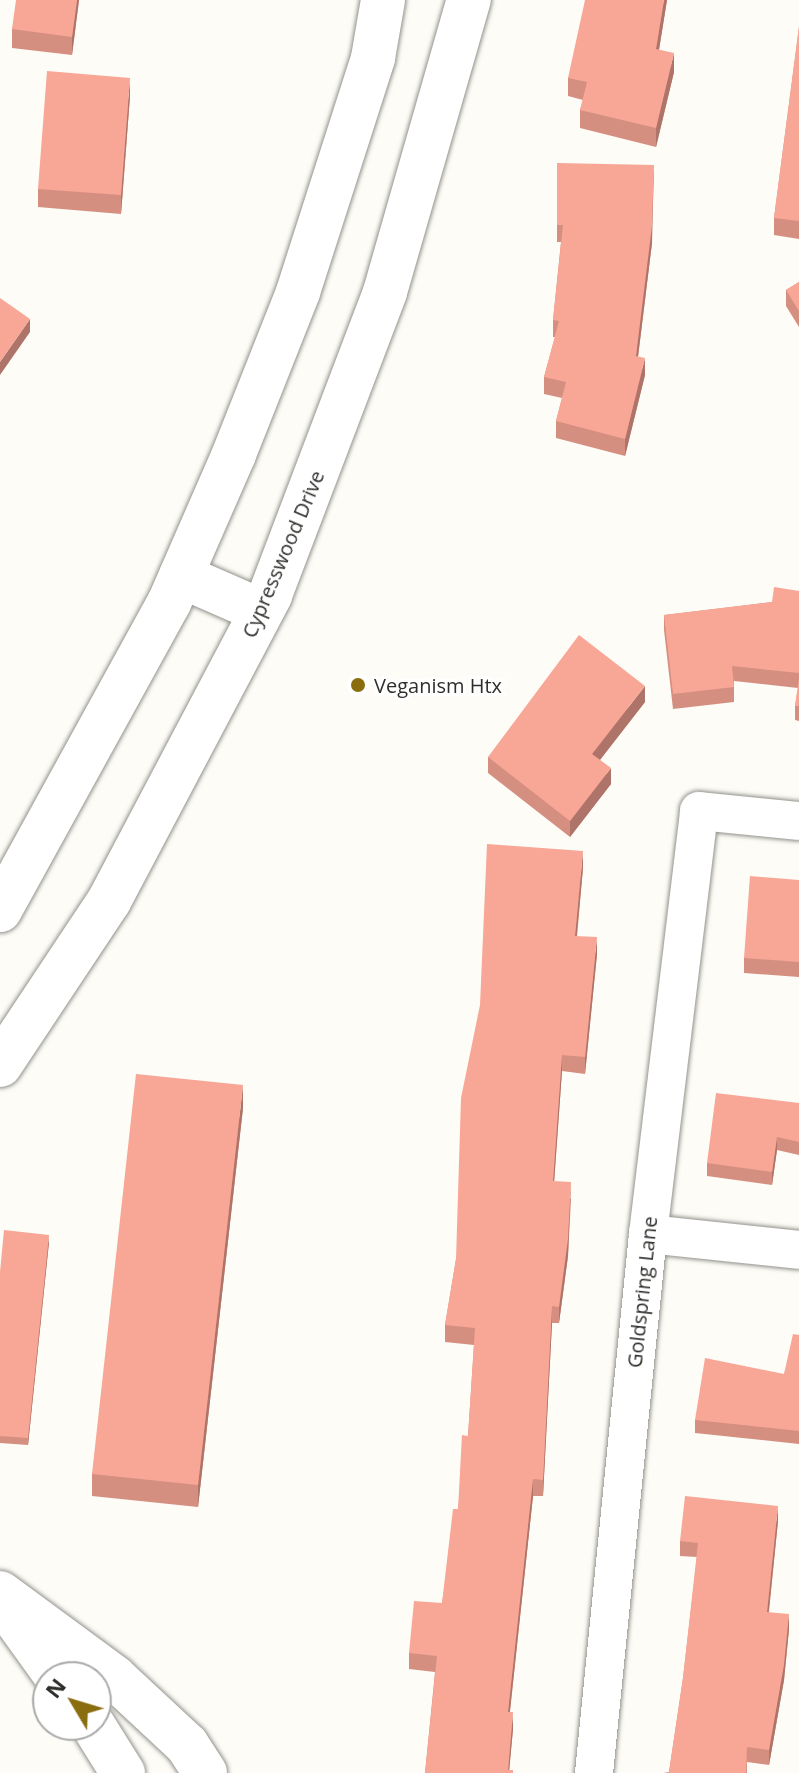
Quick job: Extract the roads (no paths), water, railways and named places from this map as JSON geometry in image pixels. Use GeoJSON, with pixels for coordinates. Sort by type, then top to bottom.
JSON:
{"type":"FeatureCollection","features":[{"type":"Feature","properties":{"kind":"main road"},"geometry":{"type":"LineString","coordinates":[[0,910],[181,576],[298,292],[373,58],[383,0]]}},
{"type":"Feature","properties":{"kind":"main road","name":"Cypresswood Drive"},"geometry":{"type":"LineString","coordinates":[[0,1065],[109,901],[261,611],[385,292],[469,0]]}},
{"type":"Feature","properties":{"kind":"main road"},"geometry":{"type":"LineString","coordinates":[[181,576],[261,611]]}},
{"type":"Feature","properties":{"kind":"main road"},"geometry":{"type":"LineString","coordinates":[[0,1596],[46,1661]]}},
{"type":"Feature","properties":{"kind":"main road"},"geometry":{"type":"LineString","coordinates":[[0,1596],[114,1677],[187,1745],[205,1773]]}},
{"type":"Feature","properties":{"kind":"main road"},"geometry":{"type":"LineString","coordinates":[[103,1741],[123,1773]]}},
{"type":"Feature","properties":{"kind":"street","name":"Goldspring Lane"},"geometry":{"type":"LineString","coordinates":[[594,1773],[648,1234],[699,811],[799,821]]}},
{"type":"Feature","properties":{"kind":"street"},"geometry":{"type":"LineString","coordinates":[[648,1234],[799,1250]]}},
{"type":"Feature","properties":{"kind":"place","name":"Veganism Htx"},"geometry":{"type":"Point","coordinates":[358,685]}}]}
